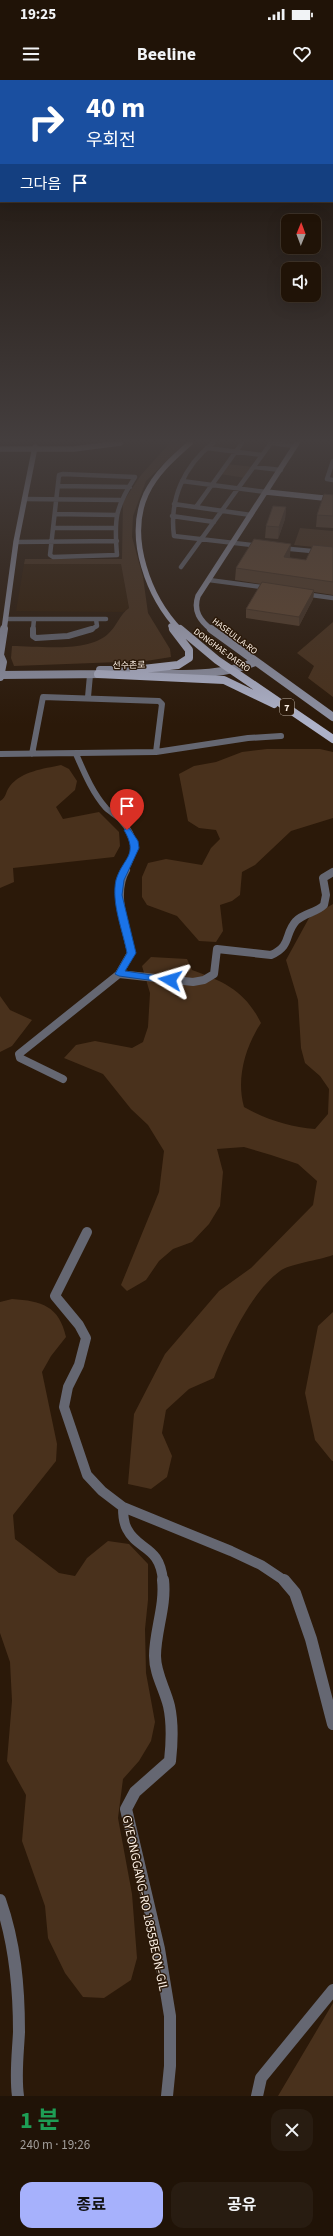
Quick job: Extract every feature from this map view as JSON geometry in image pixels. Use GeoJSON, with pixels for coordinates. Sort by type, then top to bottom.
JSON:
{"type":"FeatureCollection","features":[{"type":"Feature","properties":{"kind":"main road","name":"DONGHAE-DAERO"},"geometry":{"type":"LineString","coordinates":[[139,537],[145,566],[156,599],[165,613],[191,640],[333,733]]}},
{"type":"Feature","properties":{"kind":"main road","name":"DONGHAE-DAERO"},"geometry":{"type":"LineString","coordinates":[[145,537],[157,584],[171,612],[196,638],[227,663]]}},
{"type":"Feature","properties":{"kind":"main road"},"geometry":{"type":"LineString","coordinates":[[134,670],[178,665],[189,658],[189,650],[178,638],[165,613]]}},
{"type":"Feature","properties":{"kind":"main road"},"geometry":{"type":"LineString","coordinates":[[98,674],[224,680],[300,716]]}},
{"type":"Feature","properties":{"kind":"main road","name":"DONGHAE-DAERO"},"geometry":{"type":"LineString","coordinates":[[243,674],[333,739]]}},
{"type":"Feature","properties":{"kind":"street"},"geometry":{"type":"LineString","coordinates":[[0,674],[2,662],[0,656],[17,537]]}},
{"type":"Feature","properties":{"kind":"street"},"geometry":{"type":"LineString","coordinates":[[52,537],[50,555],[53,557],[117,555],[116,537]]}},
{"type":"Feature","properties":{"kind":"street"},"geometry":{"type":"LineString","coordinates":[[184,537],[264,546]]}},
{"type":"Feature","properties":{"kind":"street","name":"HASEULLA-RO"},"geometry":{"type":"LineString","coordinates":[[237,537],[208,580],[196,602],[196,613],[206,625],[253,661],[333,717]]}},
{"type":"Feature","properties":{"kind":"street"},"geometry":{"type":"LineString","coordinates":[[181,567],[202,539]]}},
{"type":"Feature","properties":{"kind":"street"},"geometry":{"type":"LineString","coordinates":[[16,542],[117,541]]}},
{"type":"Feature","properties":{"kind":"street"},"geometry":{"type":"LineString","coordinates":[[272,547],[333,552]]}},
{"type":"Feature","properties":{"kind":"street"},"geometry":{"type":"LineString","coordinates":[[208,580],[275,589]]}},
{"type":"Feature","properties":{"kind":"street"},"geometry":{"type":"LineString","coordinates":[[297,593],[333,598]]}},
{"type":"Feature","properties":{"kind":"street"},"geometry":{"type":"LineString","coordinates":[[6,619],[106,619]]}},
{"type":"Feature","properties":{"kind":"street"},"geometry":{"type":"LineString","coordinates":[[34,619],[33,636],[36,638],[76,636],[88,633],[97,626],[96,619]]}},
{"type":"Feature","properties":{"kind":"street","name":"선수촌로"},"geometry":{"type":"LineString","coordinates":[[0,674],[214,669],[253,661]]}},
{"type":"Feature","properties":{"kind":"street","name":"선수촌로"},"geometry":{"type":"LineString","coordinates":[[0,674],[90,675],[218,672],[245,667],[253,661]]}},
{"type":"Feature","properties":{"kind":"street"},"geometry":{"type":"LineString","coordinates":[[88,697],[90,675]]}},
{"type":"Feature","properties":{"kind":"street"},"geometry":{"type":"LineString","coordinates":[[32,754],[43,697],[88,697],[158,701],[162,704],[156,752]]}},
{"type":"Feature","properties":{"kind":"street"},"geometry":{"type":"LineString","coordinates":[[0,754],[156,752],[248,738],[281,736]]}},
{"type":"Feature","properties":{"kind":"street"},"geometry":{"type":"LineString","coordinates":[[63,1079],[20,1058],[19,1054],[23,1049],[119,974],[132,953],[118,895],[120,880],[134,855],[134,841],[120,819],[106,808],[93,788],[76,754]]}},
{"type":"Feature","properties":{"kind":"street"},"geometry":{"type":"LineString","coordinates":[[119,974],[193,982],[205,980],[212,976],[215,969],[217,949],[270,955],[278,953],[283,949],[292,926],[303,914],[319,909],[324,905],[326,898],[323,878],[333,872]]}},
{"type":"Feature","properties":{"kind":"street"},"geometry":{"type":"LineString","coordinates":[[87,1232],[55,1296],[79,1325],[86,1338],[79,1365],[68,1387],[64,1407],[74,1442],[88,1475],[102,1492],[123,1507],[231,1550],[261,1565],[282,1578],[295,1593],[311,1639],[333,1724]]}},
{"type":"Feature","properties":{"kind":"street","name":"GYEONGGANG-RO 1855BEON-GIL"},"geometry":{"type":"LineString","coordinates":[[123,1507],[122,1521],[130,1535],[149,1550],[159,1563],[164,1583],[155,1657],[168,1706],[173,1739],[170,1761],[135,1792],[126,1809],[159,1949],[170,2016],[170,2066],[167,2096]]}},
{"type":"Feature","properties":{"kind":"street"},"geometry":{"type":"LineString","coordinates":[[0,1900],[15,1959],[18,1990],[18,2096]]}},
{"type":"Feature","properties":{"kind":"street"},"geometry":{"type":"LineString","coordinates":[[257,2096],[261,2078],[304,2023],[333,1990]]}},
{"type":"Feature","properties":{"kind":"shaded area"},"geometry":{"type":"Polygon","coordinates":[[[122,537],[132,537],[143,577],[148,613],[170,649],[171,657],[146,661],[14,666],[11,658],[12,646],[62,647],[88,644],[99,640],[108,634],[123,613],[129,608],[121,564],[24,564],[25,559],[122,559],[122,537]]]}},
{"type":"Feature","properties":{"kind":"shaded area"},"geometry":{"type":"Polygon","coordinates":[[[297,537],[333,537],[333,549],[294,545],[297,537]]]}},
{"type":"Feature","properties":{"kind":"shaded area"},"geometry":{"type":"Polygon","coordinates":[[[24,564],[121,564],[129,608],[123,612],[16,611],[24,564]]]}},
{"type":"Feature","properties":{"kind":"shaded area"},"geometry":{"type":"Polygon","coordinates":[[[333,622],[333,697],[308,678],[314,666],[297,653],[333,622]]]}},
{"type":"Feature","properties":{"kind":"shaded area"},"geometry":{"type":"Polygon","coordinates":[[[267,749],[320,749],[333,752],[333,818],[291,831],[255,865],[242,872],[240,895],[232,901],[220,905],[223,931],[216,942],[199,941],[177,916],[147,905],[142,897],[142,877],[148,863],[166,859],[202,865],[211,848],[220,839],[216,830],[199,828],[188,821],[179,774],[194,766],[216,762],[242,752],[267,749]]]}},
{"type":"Feature","properties":{"kind":"shaded area"},"geometry":{"type":"Polygon","coordinates":[[[61,765],[69,769],[77,781],[75,790],[56,807],[63,819],[99,812],[119,832],[120,846],[114,857],[13,868],[14,882],[0,888],[0,801],[4,798],[10,786],[20,777],[33,771],[61,765]]]}},
{"type":"Feature","properties":{"kind":"shaded area"},"geometry":{"type":"Polygon","coordinates":[[[333,904],[333,1255],[297,1264],[284,1269],[269,1280],[259,1292],[241,1320],[225,1351],[214,1378],[189,1389],[166,1410],[162,1433],[172,1456],[167,1477],[151,1489],[128,1484],[134,1414],[165,1354],[219,1291],[251,1268],[313,1205],[317,1181],[298,1164],[271,1155],[244,1147],[217,1149],[223,1172],[220,1206],[209,1224],[192,1242],[173,1249],[159,1261],[146,1280],[127,1291],[121,1285],[159,1192],[164,1151],[148,1125],[131,1109],[103,1074],[64,1058],[76,1045],[95,1041],[132,1048],[143,1042],[148,1027],[150,993],[142,966],[151,957],[187,959],[192,970],[224,984],[241,995],[255,1012],[261,1023],[250,1042],[246,1053],[241,1085],[244,1107],[261,1116],[279,1122],[297,1127],[315,1129],[328,1114],[329,1089],[320,1076],[305,1063],[301,1048],[298,1000],[286,960],[309,918],[333,904]]]}},
{"type":"Feature","properties":{"kind":"shaded area"},"geometry":{"type":"Polygon","coordinates":[[[0,996],[10,1010],[32,1020],[12,1046],[0,1052],[0,996]]]}},
{"type":"Feature","properties":{"kind":"shaded area"},"geometry":{"type":"Polygon","coordinates":[[[12,1299],[32,1301],[48,1307],[59,1318],[66,1337],[51,1356],[42,1372],[57,1444],[56,1461],[13,1515],[15,1539],[59,1573],[75,1576],[87,1558],[108,1541],[129,1544],[148,1564],[148,1600],[145,1629],[146,1673],[155,1722],[151,1741],[139,1761],[123,1779],[118,1818],[132,1894],[137,1958],[131,1980],[104,1998],[83,1997],[65,1973],[48,1938],[45,1906],[22,1841],[26,1795],[7,1761],[12,1701],[10,1662],[0,1633],[0,1302],[12,1299]]]}},
{"type":"Feature","properties":{"kind":"shaded area"},"geometry":{"type":"Polygon","coordinates":[[[333,1312],[332,1461],[315,1440],[305,1393],[318,1326],[333,1312]]]}},
{"type":"Feature","properties":{"kind":"shaded area"},"geometry":{"type":"Polygon","coordinates":[[[333,2003],[333,2096],[278,2096],[333,2003]]]}},
{"type":"Feature","properties":{"kind":"building"},"geometry":{"type":"Polygon","coordinates":[[[254,539],[291,544],[284,557],[306,560],[313,545],[333,547],[333,582],[236,568],[254,539]]]}},
{"type":"Feature","properties":{"kind":"building"},"geometry":{"type":"Polygon","coordinates":[[[262,582],[314,590],[299,617],[246,609],[262,582]]]}},
{"type":"Feature","properties":{"kind":"route"},"geometry":{"type":"LineString","coordinates":[[127,830],[134,841],[135,848],[134,855],[120,880],[118,895],[132,953],[119,974],[170,980]]}}]}
